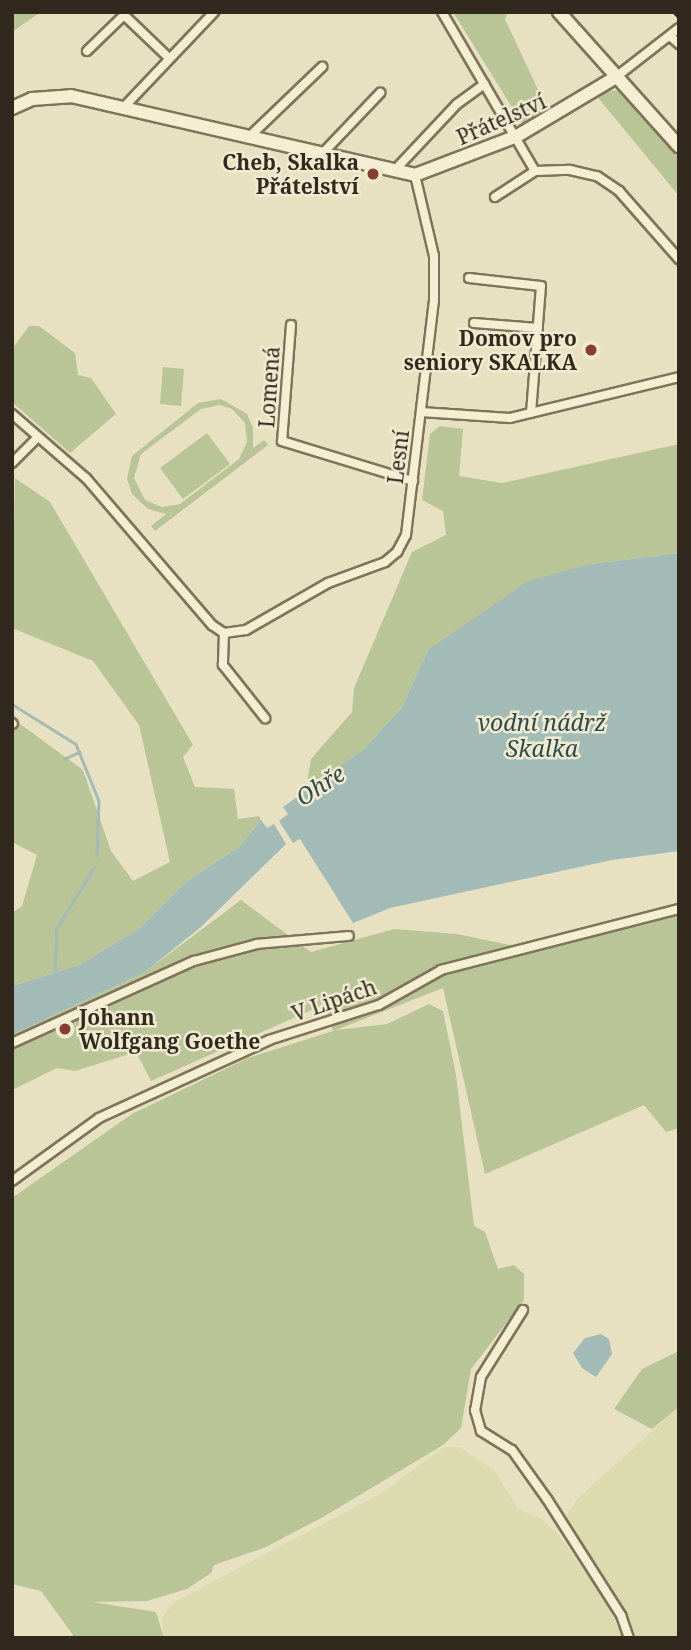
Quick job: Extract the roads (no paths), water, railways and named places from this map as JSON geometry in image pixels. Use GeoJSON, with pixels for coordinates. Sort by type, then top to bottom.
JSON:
{"type":"FeatureCollection","features":[{"type":"Feature","properties":{"kind":"street"},"geometry":{"type":"LineString","coordinates":[[124,107],[215,12]]}},
{"type":"Feature","properties":{"kind":"street"},"geometry":{"type":"LineString","coordinates":[[442,12],[517,136],[535,171]]}},
{"type":"Feature","properties":{"kind":"street"},"geometry":{"type":"LineString","coordinates":[[559,12],[679,146]]}},
{"type":"Feature","properties":{"kind":"street"},"geometry":{"type":"LineString","coordinates":[[86,51],[124,15],[169,58]]}},
{"type":"Feature","properties":{"kind":"street"},"geometry":{"type":"LineString","coordinates":[[616,77],[671,37],[679,28]]}},
{"type":"Feature","properties":{"kind":"street"},"geometry":{"type":"LineString","coordinates":[[671,37],[679,44]]}},
{"type":"Feature","properties":{"kind":"street"},"geometry":{"type":"LineString","coordinates":[[248,138],[322,67]]}},
{"type":"Feature","properties":{"kind":"street","name":"Přátelství"},"geometry":{"type":"LineString","coordinates":[[12,108],[58,95],[124,107],[415,175],[517,136],[616,77]]}},
{"type":"Feature","properties":{"kind":"street","name":"Přátelství"},"geometry":{"type":"LineString","coordinates":[[393,172],[457,104],[485,84]]}},
{"type":"Feature","properties":{"kind":"street"},"geometry":{"type":"LineString","coordinates":[[321,155],[380,93]]}},
{"type":"Feature","properties":{"kind":"street"},"geometry":{"type":"LineString","coordinates":[[495,197],[535,171],[570,170],[609,182],[679,259]]}},
{"type":"Feature","properties":{"kind":"street","name":"Lesní"},"geometry":{"type":"LineString","coordinates":[[224,633],[246,629],[328,583],[385,562],[406,535],[435,268],[415,175]]}},
{"type":"Feature","properties":{"kind":"street"},"geometry":{"type":"LineString","coordinates":[[469,278],[541,286],[530,413]]}},
{"type":"Feature","properties":{"kind":"street"},"geometry":{"type":"LineString","coordinates":[[474,323],[538,328]]}},
{"type":"Feature","properties":{"kind":"street","name":"Lomená"},"geometry":{"type":"LineString","coordinates":[[291,325],[282,441],[413,481]]}},
{"type":"Feature","properties":{"kind":"street"},"geometry":{"type":"LineString","coordinates":[[421,412],[497,418],[530,413],[679,377]]}},
{"type":"Feature","properties":{"kind":"street"},"geometry":{"type":"LineString","coordinates":[[12,414],[86,478],[212,625],[224,633],[223,666],[265,718]]}},
{"type":"Feature","properties":{"kind":"street"},"geometry":{"type":"LineString","coordinates":[[12,463],[37,438]]}},
{"type":"Feature","properties":{"kind":"street","name":"V Lipách"},"geometry":{"type":"LineString","coordinates":[[12,1181],[99,1118],[205,1066],[379,1005],[441,970],[679,909]]}},
{"type":"Feature","properties":{"kind":"street"},"geometry":{"type":"LineString","coordinates":[[12,1043],[194,961],[266,942],[349,936]]}},
{"type":"Feature","properties":{"kind":"street"},"geometry":{"type":"LineString","coordinates":[[523,1310],[481,1377],[475,1410],[481,1431],[512,1450],[547,1499],[621,1615],[629,1638]]}},
{"type":"Feature","properties":{"kind":"water","name":"vodní nádrž Skalka"},"geometry":{"type":"Polygon","coordinates":[[[679,553],[679,851],[612,860],[390,908],[353,923],[300,839],[293,843],[279,821],[288,814],[283,807],[364,749],[402,707],[428,650],[528,581],[590,564],[679,553]]]}},
{"type":"Feature","properties":{"kind":"water"},"geometry":{"type":"Polygon","coordinates":[[[261,820],[267,828],[274,824],[286,844],[201,927],[145,972],[12,1035],[12,986],[79,965],[140,928],[186,882],[239,847],[261,820]]]}},
{"type":"Feature","properties":{"kind":"water"},"geometry":{"type":"Polygon","coordinates":[[[601,1334],[609,1339],[612,1354],[596,1377],[582,1368],[573,1353],[585,1338],[601,1334]]]}},
{"type":"Feature","properties":{"kind":"waterway"},"geometry":{"type":"LineString","coordinates":[[12,704],[76,744],[99,801],[97,855]]}},
{"type":"Feature","properties":{"kind":"waterway"},"geometry":{"type":"LineString","coordinates":[[64,759],[79,752]]}},
{"type":"Feature","properties":{"kind":"waterway"},"geometry":{"type":"LineString","coordinates":[[58,926],[94,867]]}},
{"type":"Feature","properties":{"kind":"waterway"},"geometry":{"type":"LineString","coordinates":[[55,975],[56,929]]}},
{"type":"Feature","properties":{"kind":"railway"},"geometry":{"type":"LineString","coordinates":[[674,12],[679,17]]}},
{"type":"Feature","properties":{"kind":"place","name":"Cheb, Skalka Přátelství"},"geometry":{"type":"Point","coordinates":[373,174]}},
{"type":"Feature","properties":{"kind":"place","name":"Domov pro seniory SKALKA"},"geometry":{"type":"Point","coordinates":[591,350]}},
{"type":"Feature","properties":{"kind":"place","name":"Johann Wolfgang Goethe"},"geometry":{"type":"Point","coordinates":[65,1029]}},
{"type":"Feature","properties":{"kind":"water label","name":"Ohře"},"geometry":{"type":"Point","coordinates":[320,785]}}]}
